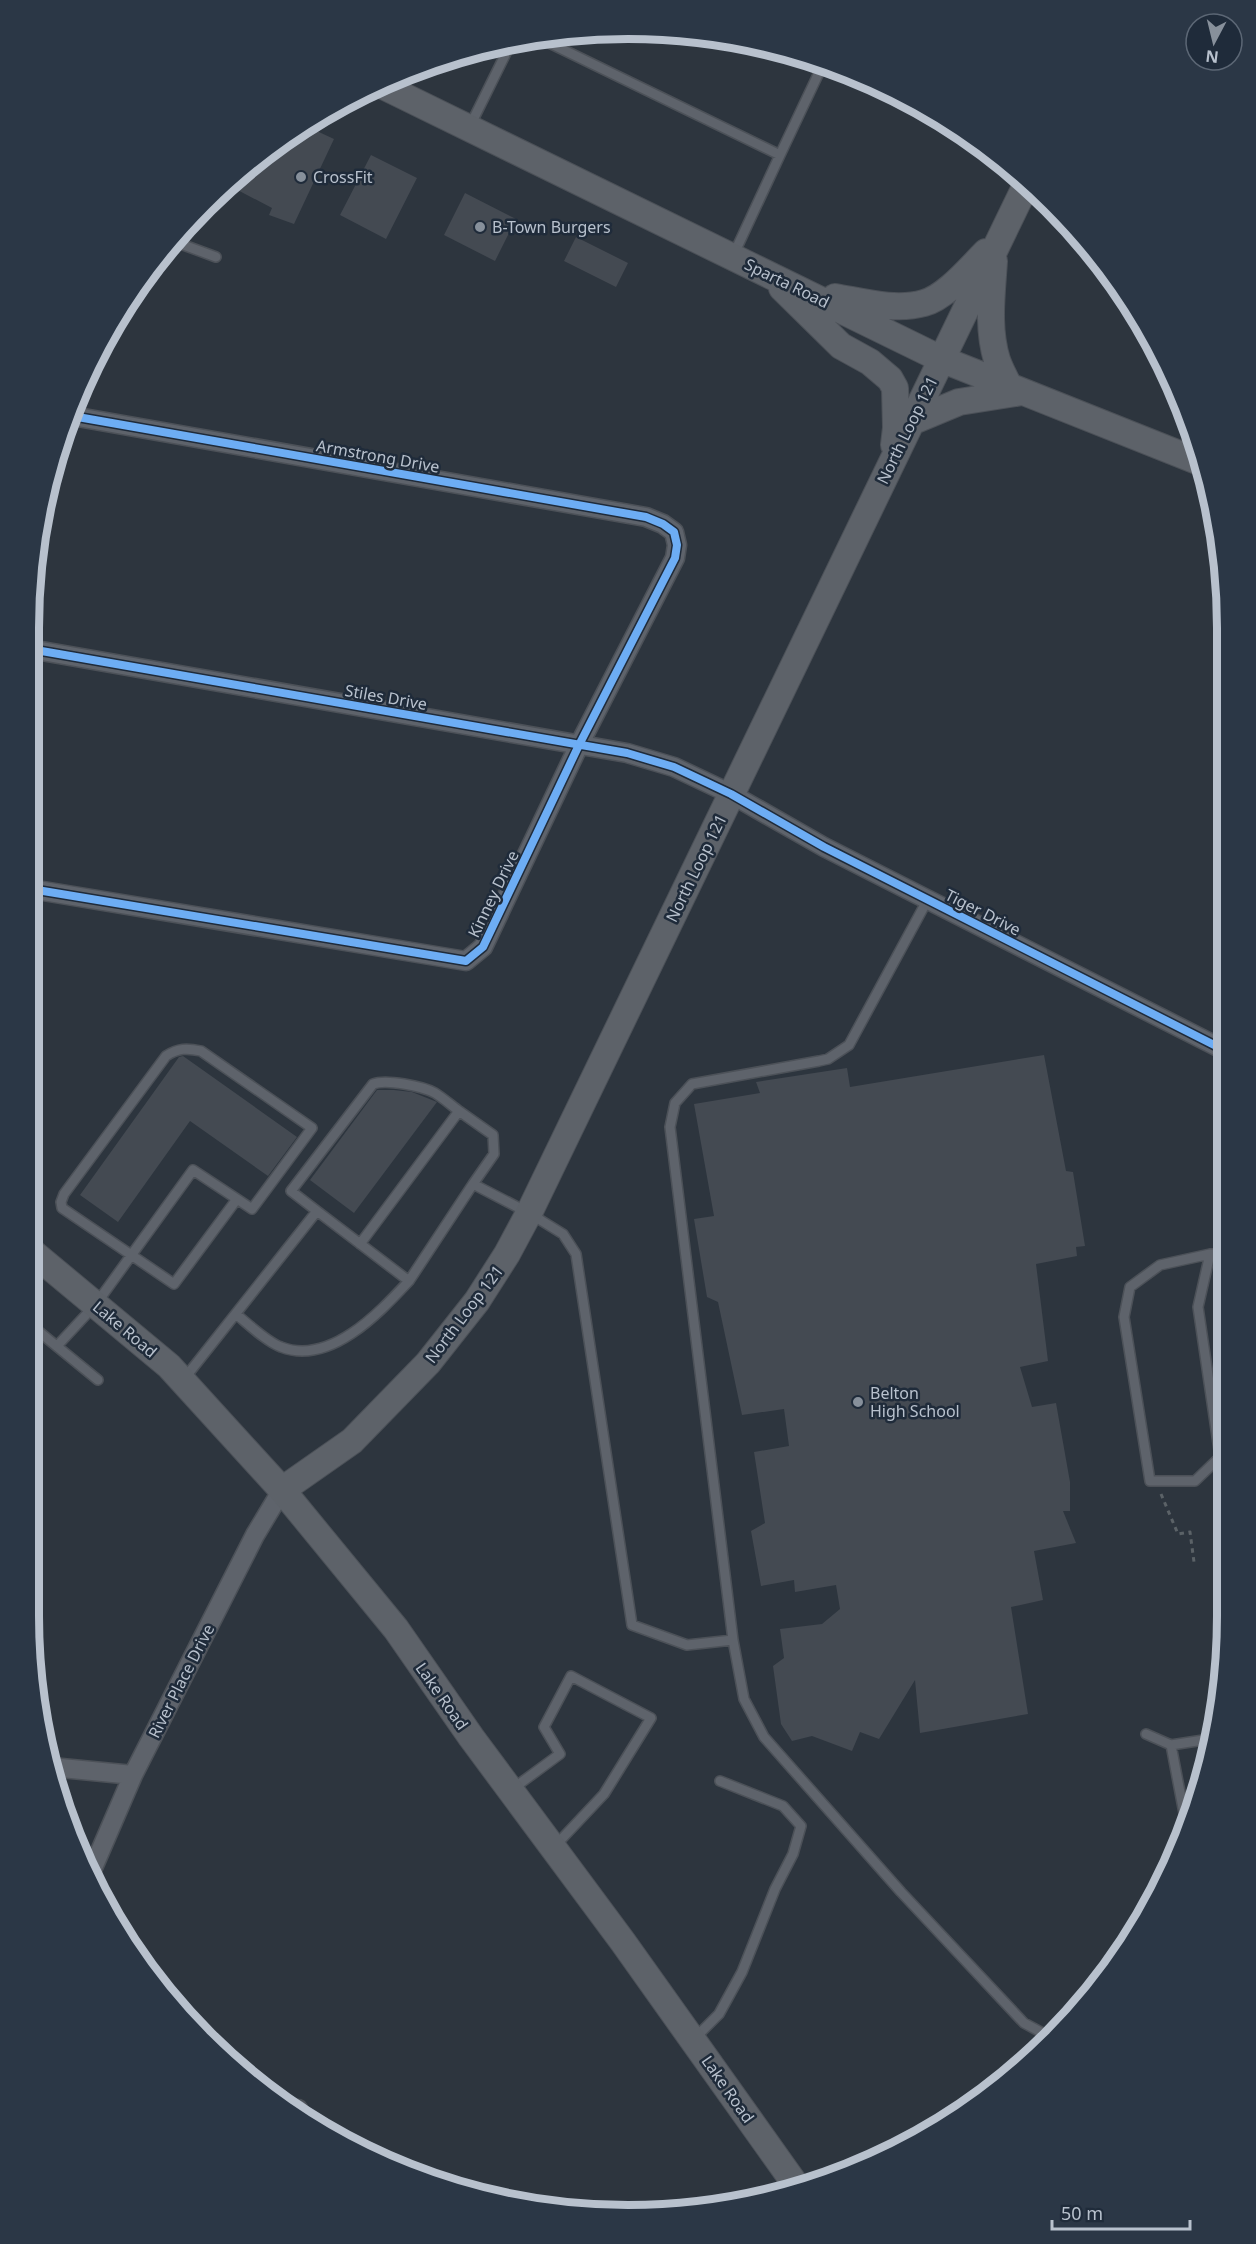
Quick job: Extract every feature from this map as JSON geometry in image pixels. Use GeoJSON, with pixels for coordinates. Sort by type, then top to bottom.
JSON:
{"type":"FeatureCollection","features":[{"type":"Feature","properties":{"kind":"main road","name":"Sparta Road"},"geometry":{"type":"LineString","coordinates":[[390,90],[941,359],[1192,459]]}},
{"type":"Feature","properties":{"kind":"main road","name":"North Loop 121"},"geometry":{"type":"LineString","coordinates":[[282,1490],[352,1441],[428,1363],[477,1301],[507,1254],[529,1213],[1023,191]]}},
{"type":"Feature","properties":{"kind":"main road"},"geometry":{"type":"LineString","coordinates":[[807,292],[873,304],[900,306],[926,303],[949,288],[997,245]]}},
{"type":"Feature","properties":{"kind":"main road"},"geometry":{"type":"LineString","coordinates":[[910,422],[959,402],[1016,389],[998,361],[993,339],[991,318],[997,245]]}},
{"type":"Feature","properties":{"kind":"main road"},"geometry":{"type":"LineString","coordinates":[[765,272],[841,346],[870,362],[890,379],[895,388],[896,398],[896,428],[892,460]]}},
{"type":"Feature","properties":{"kind":"main road","name":"Lake Road"},"geometry":{"type":"LineString","coordinates":[[39,1258],[169,1366],[282,1490],[396,1629],[793,2181]]}},
{"type":"Feature","properties":{"kind":"street","name":"Armstrong Drive"},"geometry":{"type":"LineString","coordinates":[[78,417],[635,515],[663,524],[674,532]]}},
{"type":"Feature","properties":{"kind":"street","name":"Kinney Drive"},"geometry":{"type":"LineString","coordinates":[[39,890],[466,961],[483,947],[579,745],[675,558],[677,545],[674,532]]}},
{"type":"Feature","properties":{"kind":"street","name":"Stiles Drive"},"geometry":{"type":"LineString","coordinates":[[39,651],[627,753],[674,767],[731,794]]}},
{"type":"Feature","properties":{"kind":"street","name":"Tiger Drive"},"geometry":{"type":"LineString","coordinates":[[731,794],[824,847],[1217,1046]]}},
{"type":"Feature","properties":{"kind":"street","name":"River Place Drive"},"geometry":{"type":"LineString","coordinates":[[94,1864],[133,1775],[255,1535],[282,1490]]}},
{"type":"Feature","properties":{"kind":"street"},"geometry":{"type":"LineString","coordinates":[[59,1768],[133,1775]]}},
{"type":"Feature","properties":{"kind":"lane"},"geometry":{"type":"LineString","coordinates":[[551,44],[780,155]]}},
{"type":"Feature","properties":{"kind":"lane"},"geometry":{"type":"LineString","coordinates":[[469,128],[507,52]]}},
{"type":"Feature","properties":{"kind":"lane"},"geometry":{"type":"LineString","coordinates":[[733,256],[820,71]]}},
{"type":"Feature","properties":{"kind":"lane"},"geometry":{"type":"LineString","coordinates":[[181,244],[216,257]]}},
{"type":"Feature","properties":{"kind":"lane"},"geometry":{"type":"LineString","coordinates":[[928,899],[849,1045],[836,1054],[819,1061],[692,1084],[675,1103],[670,1127],[733,1640],[744,1700],[764,1737],[901,1892],[1024,2023],[1043,2033]]}},
{"type":"Feature","properties":{"kind":"lane"},"geometry":{"type":"LineString","coordinates":[[57,1346],[96,1304],[132,1255],[193,1170],[237,1199],[252,1209],[312,1128],[201,1051],[186,1048],[175,1050],[166,1056],[64,1194],[61,1202],[62,1208],[132,1255],[174,1284],[237,1199]]}},
{"type":"Feature","properties":{"kind":"lane"},"geometry":{"type":"LineString","coordinates":[[236,1314],[280,1347],[299,1351],[319,1349],[346,1337],[382,1311],[409,1281],[494,1154],[494,1135],[435,1093],[425,1089],[383,1082],[373,1084],[291,1191],[409,1281]]}},
{"type":"Feature","properties":{"kind":"lane"},"geometry":{"type":"LineString","coordinates":[[360,1244],[459,1111]]}},
{"type":"Feature","properties":{"kind":"lane"},"geometry":{"type":"LineString","coordinates":[[473,1184],[529,1213],[563,1234],[576,1254],[632,1625],[687,1645],[733,1640]]}},
{"type":"Feature","properties":{"kind":"lane"},"geometry":{"type":"LineString","coordinates":[[182,1381],[317,1211]]}},
{"type":"Feature","properties":{"kind":"lane"},"geometry":{"type":"LineString","coordinates":[[1210,1254],[1198,1307],[1217,1437]]}},
{"type":"Feature","properties":{"kind":"lane"},"geometry":{"type":"LineString","coordinates":[[1217,1254],[1160,1265],[1130,1287],[1124,1317],[1150,1481],[1195,1481],[1217,1460]]}},
{"type":"Feature","properties":{"kind":"lane"},"geometry":{"type":"LineString","coordinates":[[39,1332],[98,1380]]}},
{"type":"Feature","properties":{"kind":"lane"},"geometry":{"type":"LineString","coordinates":[[510,1790],[560,1754],[544,1727],[571,1676],[651,1718],[604,1794],[554,1848]]}},
{"type":"Feature","properties":{"kind":"lane"},"geometry":{"type":"LineString","coordinates":[[1146,1734],[1171,1745],[1204,1739]]}},
{"type":"Feature","properties":{"kind":"lane"},"geometry":{"type":"LineString","coordinates":[[1171,1745],[1183,1813]]}},
{"type":"Feature","properties":{"kind":"lane"},"geometry":{"type":"LineString","coordinates":[[693,2040],[719,2014],[742,1972],[775,1889],[794,1854],[801,1826],[783,1806],[720,1781]]}},
{"type":"Feature","properties":{"kind":"path"},"geometry":{"type":"LineString","coordinates":[[1150,1481],[1163,1497],[1178,1534],[1190,1532],[1194,1562]]}},
{"type":"Feature","properties":{"kind":"building"},"geometry":{"type":"Polygon","coordinates":[[[314,130],[334,139],[294,224],[269,215],[272,208],[236,189],[269,161],[314,130]]]}},
{"type":"Feature","properties":{"kind":"building"},"geometry":{"type":"Polygon","coordinates":[[[371,155],[417,178],[386,239],[340,215],[371,155]]]}},
{"type":"Feature","properties":{"kind":"building","name":"B-Town Burgers"},"geometry":{"type":"Polygon","coordinates":[[[465,193],[516,219],[495,261],[444,235],[465,193]]]}},
{"type":"Feature","properties":{"kind":"building"},"geometry":{"type":"Polygon","coordinates":[[[576,237],[628,263],[616,287],[564,261],[576,237]]]}},
{"type":"Feature","properties":{"kind":"building","name":"Belton High School"},"geometry":{"type":"Polygon","coordinates":[[[1044,1055],[1066,1171],[1073,1172],[1085,1246],[1076,1247],[1077,1256],[1036,1264],[1048,1361],[1020,1367],[1032,1407],[1056,1403],[1070,1482],[1070,1511],[1063,1511],[1076,1543],[1034,1551],[1043,1600],[1011,1607],[1028,1714],[920,1733],[915,1680],[879,1739],[860,1732],[852,1751],[812,1736],[792,1741],[781,1724],[773,1666],[784,1658],[780,1629],[822,1624],[840,1609],[836,1585],[795,1592],[794,1580],[761,1586],[751,1531],[765,1523],[754,1452],[789,1446],[784,1409],[742,1415],[718,1302],[707,1297],[694,1219],[714,1216],[694,1104],[760,1093],[756,1082],[847,1068],[850,1087],[1044,1055]]]}},
{"type":"Feature","properties":{"kind":"building"},"geometry":{"type":"Polygon","coordinates":[[[183,1056],[297,1137],[268,1176],[190,1121],[118,1222],[80,1195],[179,1057],[183,1056]]]}},
{"type":"Feature","properties":{"kind":"building"},"geometry":{"type":"Polygon","coordinates":[[[377,1090],[412,1092],[437,1102],[354,1213],[310,1180],[377,1090]]]}},
{"type":"Feature","properties":{"kind":"cycle path"},"geometry":{"type":"LineString","coordinates":[[39,890],[466,961],[483,947],[579,745],[675,558],[677,545],[674,532],[663,524],[646,517],[78,417]]}},
{"type":"Feature","properties":{"kind":"cycle path"},"geometry":{"type":"LineString","coordinates":[[39,651],[627,753],[674,767],[731,794],[824,847],[1217,1046]]}},
{"type":"Feature","properties":{"kind":"place","name":"CrossFit"},"geometry":{"type":"Point","coordinates":[301,177]}},
{"type":"Feature","properties":{"kind":"place","name":"B-Town Burgers"},"geometry":{"type":"Point","coordinates":[480,227]}},
{"type":"Feature","properties":{"kind":"place","name":"Belton High School"},"geometry":{"type":"Point","coordinates":[858,1402]}}]}
